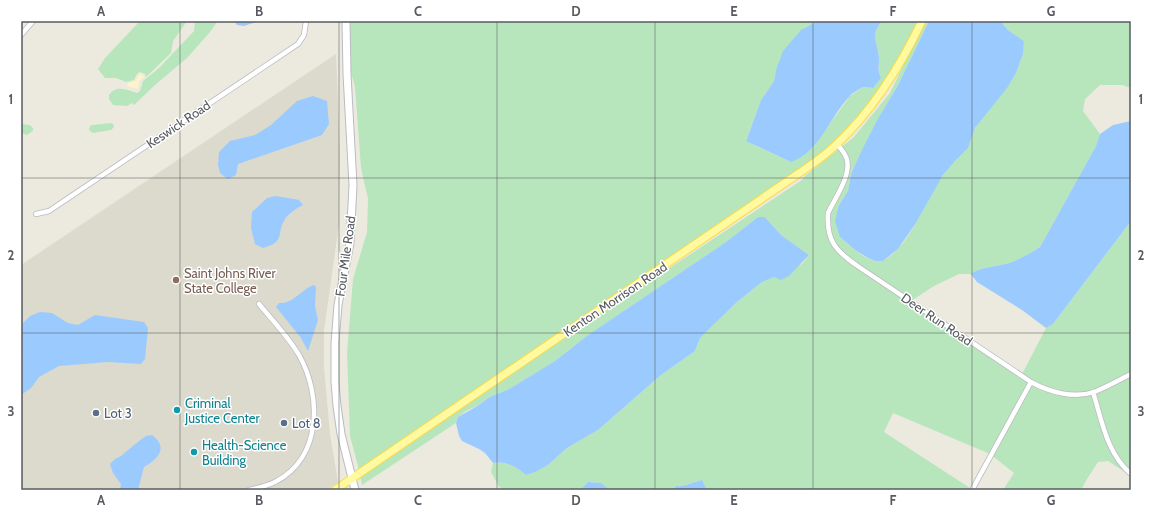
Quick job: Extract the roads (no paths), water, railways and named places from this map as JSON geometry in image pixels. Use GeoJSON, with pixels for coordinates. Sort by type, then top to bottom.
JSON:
{"type":"FeatureCollection","features":[{"type":"Feature","properties":{"kind":"main road","name":"Four Mile Road"},"geometry":{"type":"LineString","coordinates":[[346,21],[352,185],[350,243],[338,305],[335,343],[335,382],[341,434],[355,490]]}},
{"type":"Feature","properties":{"kind":"main road","name":"Kenton Morrison Road"},"geometry":{"type":"LineString","coordinates":[[335,490],[798,174],[837,144],[851,130],[882,92],[897,70],[922,21]]}},
{"type":"Feature","properties":{"kind":"street"},"geometry":{"type":"LineString","coordinates":[[22,33],[33,21]]}},
{"type":"Feature","properties":{"kind":"street","name":"Keswick Road"},"geometry":{"type":"LineString","coordinates":[[36,214],[48,212],[298,44],[304,35],[306,21]]}},
{"type":"Feature","properties":{"kind":"street","name":"Deer Run Road"},"geometry":{"type":"LineString","coordinates":[[837,144],[847,160],[848,170],[846,178],[828,213],[829,231],[833,244],[839,252],[859,267],[1031,382],[1048,390],[1064,394],[1093,392],[1131,374]]}},
{"type":"Feature","properties":{"kind":"street"},"geometry":{"type":"LineString","coordinates":[[249,490],[275,482],[296,466],[302,458],[311,437],[314,414],[312,390],[305,367],[299,355],[291,342],[258,304]]}},
{"type":"Feature","properties":{"kind":"street"},"geometry":{"type":"LineString","coordinates":[[972,490],[1031,382]]}},
{"type":"Feature","properties":{"kind":"street"},"geometry":{"type":"LineString","coordinates":[[1093,392],[1110,446],[1121,465],[1131,474]]}},
{"type":"Feature","properties":{"kind":"water"},"geometry":{"type":"Polygon","coordinates":[[[234,21],[259,21],[244,26],[237,25],[234,21]]]}},
{"type":"Feature","properties":{"kind":"water"},"geometry":{"type":"Polygon","coordinates":[[[818,21],[883,21],[875,35],[879,54],[879,71],[881,78],[873,88],[863,87],[854,92],[836,113],[824,133],[810,150],[791,162],[746,141],[761,100],[774,81],[776,70],[783,51],[801,30],[818,21]]]}},
{"type":"Feature","properties":{"kind":"water"},"geometry":{"type":"Polygon","coordinates":[[[929,21],[1000,21],[1008,30],[1024,41],[1023,54],[1016,73],[1007,88],[975,128],[968,148],[943,175],[916,223],[898,249],[883,261],[875,261],[855,250],[840,237],[835,221],[839,205],[848,191],[851,174],[861,152],[877,120],[897,87],[929,21]]]}},
{"type":"Feature","properties":{"kind":"water"},"geometry":{"type":"Polygon","coordinates":[[[313,96],[327,101],[329,124],[322,135],[238,164],[236,175],[228,179],[220,173],[218,165],[219,152],[230,141],[255,135],[271,125],[297,101],[313,96]]]}},
{"type":"Feature","properties":{"kind":"water"},"geometry":{"type":"Polygon","coordinates":[[[1131,121],[1131,221],[1053,324],[1046,328],[1022,310],[977,282],[971,274],[984,268],[1012,262],[1040,247],[1096,146],[1100,134],[1113,125],[1131,121]]]}},
{"type":"Feature","properties":{"kind":"water"},"geometry":{"type":"Polygon","coordinates":[[[276,196],[299,200],[303,205],[285,219],[282,224],[278,240],[270,246],[263,248],[255,244],[251,228],[252,212],[267,198],[276,196]]]}},
{"type":"Feature","properties":{"kind":"water"},"geometry":{"type":"Polygon","coordinates":[[[758,217],[765,217],[781,235],[809,255],[789,276],[781,280],[774,277],[762,282],[737,302],[700,338],[695,351],[661,375],[598,430],[567,448],[548,465],[526,475],[511,465],[493,463],[485,453],[462,441],[459,436],[456,423],[458,417],[488,398],[509,389],[555,361],[588,335],[726,242],[758,217]]]}},
{"type":"Feature","properties":{"kind":"water"},"geometry":{"type":"Polygon","coordinates":[[[314,285],[316,287],[315,306],[318,320],[308,351],[301,338],[276,307],[279,303],[284,303],[293,299],[314,285]]]}},
{"type":"Feature","properties":{"kind":"water"},"geometry":{"type":"Polygon","coordinates":[[[40,312],[52,313],[68,323],[78,325],[95,315],[144,322],[148,328],[145,359],[141,364],[108,362],[59,366],[39,377],[31,388],[21,395],[21,364],[23,355],[21,348],[21,325],[30,316],[40,312]]]}},
{"type":"Feature","properties":{"kind":"water"},"geometry":{"type":"Polygon","coordinates":[[[152,435],[160,444],[160,453],[154,460],[144,467],[138,490],[120,490],[121,484],[113,473],[110,464],[146,436],[152,435]]]}},
{"type":"Feature","properties":{"kind":"water"},"geometry":{"type":"Polygon","coordinates":[[[702,480],[707,490],[673,490],[676,486],[702,480]]]}},
{"type":"Feature","properties":{"kind":"water"},"geometry":{"type":"Polygon","coordinates":[[[588,482],[601,483],[610,490],[580,490],[588,482]]]}},
{"type":"Feature","properties":{"kind":"place","name":"Saint Johns River State College"},"geometry":{"type":"Point","coordinates":[176,280]}},
{"type":"Feature","properties":{"kind":"place","name":"Criminal Justice Center"},"geometry":{"type":"Point","coordinates":[177,410]}},
{"type":"Feature","properties":{"kind":"place","name":"Lot 3"},"geometry":{"type":"Point","coordinates":[96,413]}},
{"type":"Feature","properties":{"kind":"place","name":"Lot 8"},"geometry":{"type":"Point","coordinates":[284,423]}},
{"type":"Feature","properties":{"kind":"place","name":"Health-Science Building"},"geometry":{"type":"Point","coordinates":[194,452]}}]}
